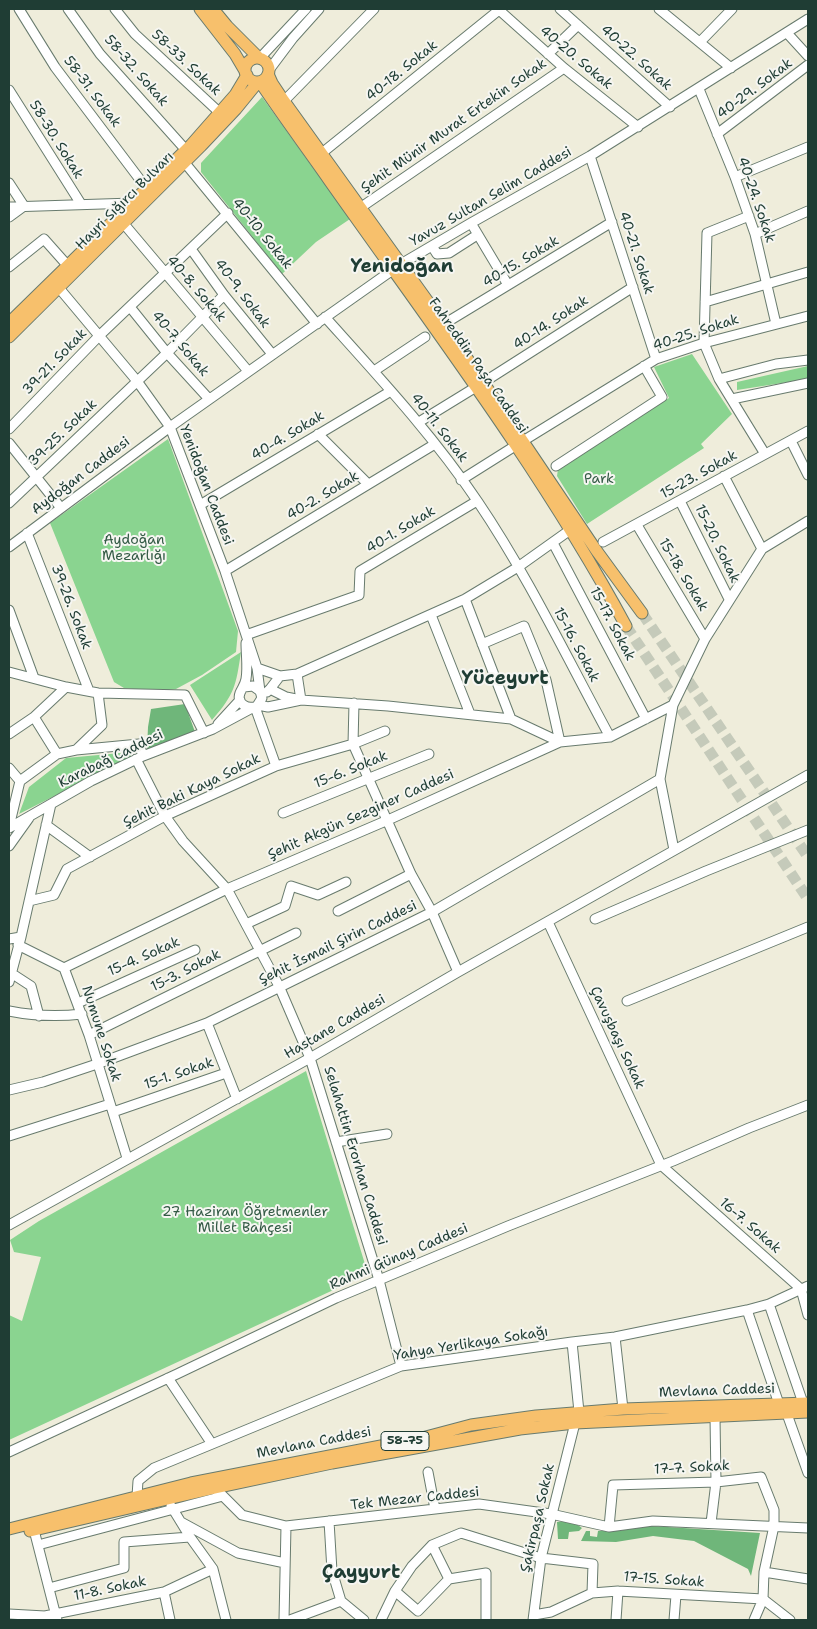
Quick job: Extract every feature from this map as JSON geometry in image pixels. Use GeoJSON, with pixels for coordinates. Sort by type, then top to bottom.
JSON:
{"type":"FeatureCollection","features":[{"type":"Feature","properties":{"kind":"main road"},"geometry":{"type":"LineString","coordinates":[[200,9],[235,54],[252,81],[264,77],[267,64],[227,26],[213,9]]}},
{"type":"Feature","properties":{"kind":"main road"},"geometry":{"type":"LineString","coordinates":[[246,73],[246,65],[250,60],[259,58]]}},
{"type":"Feature","properties":{"kind":"main road","name":"Hayri Sığırcı Bulvarı"},"geometry":{"type":"LineString","coordinates":[[9,323],[133,203],[220,113],[239,89],[246,73]]}},
{"type":"Feature","properties":{"kind":"main road","name":"Hayri Sığırcı Bulvarı"},"geometry":{"type":"LineString","coordinates":[[9,337],[230,117],[264,77]]}},
{"type":"Feature","properties":{"kind":"main road","name":"Fahreddin Paşa Caddesi"},"geometry":{"type":"LineString","coordinates":[[264,77],[273,85],[322,153],[360,208],[397,268],[444,324],[480,385]]}},
{"type":"Feature","properties":{"kind":"main road","name":"Fahreddin Paşa Caddesi"},"geometry":{"type":"LineString","coordinates":[[264,77],[480,385],[519,444],[642,613]]}},
{"type":"Feature","properties":{"kind":"main road","name":"Fahreddin Paşa Caddesi"},"geometry":{"type":"LineString","coordinates":[[519,444],[593,566],[626,626]]}},
{"type":"Feature","properties":{"kind":"main road","name":"Mevlana Caddesi"},"geometry":{"type":"LineString","coordinates":[[9,1529],[191,1483],[422,1438],[470,1425],[577,1418],[715,1417],[807,1406]]}},
{"type":"Feature","properties":{"kind":"main road","name":"Mevlana Caddesi"},"geometry":{"type":"LineString","coordinates":[[9,1536],[170,1505],[219,1492],[424,1446],[623,1409],[783,1409]]}},
{"type":"Feature","properties":{"kind":"street","name":"58-31. Sokak"},"geometry":{"type":"LineString","coordinates":[[19,9],[55,67],[146,189]]}},
{"type":"Feature","properties":{"kind":"street","name":"58-32. Sokak"},"geometry":{"type":"LineString","coordinates":[[68,9],[100,54],[185,149]]}},
{"type":"Feature","properties":{"kind":"street","name":"58-33. Sokak"},"geometry":{"type":"LineString","coordinates":[[114,9],[135,34],[220,113]]}},
{"type":"Feature","properties":{"kind":"street","name":"Hayri Sığırcı Bulvarı"},"geometry":{"type":"LineString","coordinates":[[264,77],[293,38],[319,9]]}},
{"type":"Feature","properties":{"kind":"street"},"geometry":{"type":"LineString","coordinates":[[284,101],[374,9]]}},
{"type":"Feature","properties":{"kind":"street","name":"40-20. Sokak"},"geometry":{"type":"LineString","coordinates":[[498,9],[564,68],[638,127]]}},
{"type":"Feature","properties":{"kind":"street","name":"40-18. Sokak"},"geometry":{"type":"LineString","coordinates":[[322,153],[498,9]]}},
{"type":"Feature","properties":{"kind":"street","name":"40-22. Sokak"},"geometry":{"type":"LineString","coordinates":[[560,9],[670,107]]}},
{"type":"Feature","properties":{"kind":"street"},"geometry":{"type":"LineString","coordinates":[[659,9],[731,68]]}},
{"type":"Feature","properties":{"kind":"street"},"geometry":{"type":"LineString","coordinates":[[700,42],[732,9]]}},
{"type":"Feature","properties":{"kind":"street"},"geometry":{"type":"LineString","coordinates":[[259,58],[303,10]]}},
{"type":"Feature","properties":{"kind":"street","name":"Yavuz Sultan Selim Caddesi"},"geometry":{"type":"LineString","coordinates":[[170,427],[397,268],[638,127],[808,19]]}},
{"type":"Feature","properties":{"kind":"street"},"geometry":{"type":"LineString","coordinates":[[548,54],[578,24]]}},
{"type":"Feature","properties":{"kind":"street"},"geometry":{"type":"LineString","coordinates":[[787,33],[808,56]]}},
{"type":"Feature","properties":{"kind":"street","name":"40-29. Sokak"},"geometry":{"type":"LineString","coordinates":[[717,134],[808,65]]}},
{"type":"Feature","properties":{"kind":"street","name":"Şehit Münir Murat Ertekin Sokak"},"geometry":{"type":"LineString","coordinates":[[360,208],[564,68]]}},
{"type":"Feature","properties":{"kind":"street","name":"40-24. Sokak"},"geometry":{"type":"LineString","coordinates":[[699,89],[735,177],[755,234],[776,324]]}},
{"type":"Feature","properties":{"kind":"street","name":"58-30. Sokak"},"geometry":{"type":"LineString","coordinates":[[9,90],[80,204]]}},
{"type":"Feature","properties":{"kind":"street"},"geometry":{"type":"LineString","coordinates":[[735,177],[808,147]]}},
{"type":"Feature","properties":{"kind":"street","name":"40-21. Sokak"},"geometry":{"type":"LineString","coordinates":[[590,156],[656,359]]}},
{"type":"Feature","properties":{"kind":"street","name":"40-10. Sokak"},"geometry":{"type":"LineString","coordinates":[[185,162],[317,324]]}},
{"type":"Feature","properties":{"kind":"street"},"geometry":{"type":"LineString","coordinates":[[9,183],[24,206]]}},
{"type":"Feature","properties":{"kind":"street"},"geometry":{"type":"LineString","coordinates":[[9,207],[133,203]]}},
{"type":"Feature","properties":{"kind":"street"},"geometry":{"type":"LineString","coordinates":[[9,217],[24,206]]}},
{"type":"Feature","properties":{"kind":"street"},"geometry":{"type":"LineString","coordinates":[[755,234],[808,211]]}},
{"type":"Feature","properties":{"kind":"street","name":"39-21. Sokak"},"geometry":{"type":"LineString","coordinates":[[9,429],[100,335],[228,213]]}},
{"type":"Feature","properties":{"kind":"street"},"geometry":{"type":"LineString","coordinates":[[749,216],[708,233],[704,343],[719,379],[765,454]]}},
{"type":"Feature","properties":{"kind":"street","name":"40-15. Sokak"},"geometry":{"type":"LineString","coordinates":[[444,324],[612,222]]}},
{"type":"Feature","properties":{"kind":"street"},"geometry":{"type":"LineString","coordinates":[[471,223],[508,286]]}},
{"type":"Feature","properties":{"kind":"street","name":"40-8. Sokak"},"geometry":{"type":"LineString","coordinates":[[124,224],[248,371]]}},
{"type":"Feature","properties":{"kind":"street"},"geometry":{"type":"LineString","coordinates":[[432,246],[437,254],[449,254],[477,235]]}},
{"type":"Feature","properties":{"kind":"street"},"geometry":{"type":"LineString","coordinates":[[9,267],[44,239],[68,266]]}},
{"type":"Feature","properties":{"kind":"street","name":"40-9. Sokak"},"geometry":{"type":"LineString","coordinates":[[191,249],[224,295],[272,354]]}},
{"type":"Feature","properties":{"kind":"street"},"geometry":{"type":"LineString","coordinates":[[705,302],[767,282],[808,272]]}},
{"type":"Feature","properties":{"kind":"street","name":"40-14. Sokak"},"geometry":{"type":"LineString","coordinates":[[419,422],[633,287]]}},
{"type":"Feature","properties":{"kind":"street","name":"Yenidoğan Caddesi"},"geometry":{"type":"LineString","coordinates":[[59,288],[137,381],[170,427],[225,571],[257,668],[260,700],[276,766]]}},
{"type":"Feature","properties":{"kind":"street","name":"39-25. Sokak"},"geometry":{"type":"LineString","coordinates":[[9,503],[167,353],[224,295]]}},
{"type":"Feature","properties":{"kind":"street","name":"40-7. Sokak"},"geometry":{"type":"LineString","coordinates":[[130,307],[167,353],[209,399]]}},
{"type":"Feature","properties":{"kind":"street","name":"40-25. Sokak"},"geometry":{"type":"LineString","coordinates":[[462,480],[656,359],[704,343],[808,316]]}},
{"type":"Feature","properties":{"kind":"street","name":"40-11. Sokak"},"geometry":{"type":"LineString","coordinates":[[325,317],[419,422],[477,501],[518,567]]}},
{"type":"Feature","properties":{"kind":"street"},"geometry":{"type":"LineString","coordinates":[[374,371],[425,337]]}},
{"type":"Feature","properties":{"kind":"street"},"geometry":{"type":"LineString","coordinates":[[719,379],[776,364],[808,360]]}},
{"type":"Feature","properties":{"kind":"street"},"geometry":{"type":"LineString","coordinates":[[556,466],[662,397],[644,366]]}},
{"type":"Feature","properties":{"kind":"street"},"geometry":{"type":"LineString","coordinates":[[732,399],[808,383]]}},
{"type":"Feature","properties":{"kind":"street","name":"40-4. Sokak"},"geometry":{"type":"LineString","coordinates":[[200,505],[391,391]]}},
{"type":"Feature","properties":{"kind":"street","name":"Aydoğan Caddesi"},"geometry":{"type":"LineString","coordinates":[[9,547],[170,427]]}},
{"type":"Feature","properties":{"kind":"street","name":"15-23. Sokak"},"geometry":{"type":"LineString","coordinates":[[603,542],[808,431]]}},
{"type":"Feature","properties":{"kind":"street"},"geometry":{"type":"LineString","coordinates":[[318,434],[368,484]]}},
{"type":"Feature","properties":{"kind":"street"},"geometry":{"type":"LineString","coordinates":[[791,441],[808,475]]}},
{"type":"Feature","properties":{"kind":"street"},"geometry":{"type":"LineString","coordinates":[[9,443],[61,508]]}},
{"type":"Feature","properties":{"kind":"street","name":"40-2. Sokak"},"geometry":{"type":"LineString","coordinates":[[225,571],[435,444]]}},
{"type":"Feature","properties":{"kind":"street"},"geometry":{"type":"LineString","coordinates":[[724,476],[762,549]]}},
{"type":"Feature","properties":{"kind":"street","name":"40-1. Sokak"},"geometry":{"type":"LineString","coordinates":[[246,635],[359,595],[360,571],[477,501]]}},
{"type":"Feature","properties":{"kind":"street","name":"15-20. Sokak"},"geometry":{"type":"LineString","coordinates":[[680,501],[729,599]]}},
{"type":"Feature","properties":{"kind":"street"},"geometry":{"type":"LineString","coordinates":[[674,850],[660,779],[673,705],[705,639],[762,549],[808,521]]}},
{"type":"Feature","properties":{"kind":"street","name":"15-18. Sokak"},"geometry":{"type":"LineString","coordinates":[[637,525],[705,639]]}},
{"type":"Feature","properties":{"kind":"street"},"geometry":{"type":"LineString","coordinates":[[257,668],[280,676],[297,674],[465,599],[518,567],[570,530]]}},
{"type":"Feature","properties":{"kind":"street","name":"39-26. Sokak"},"geometry":{"type":"LineString","coordinates":[[27,533],[93,692]]}},
{"type":"Feature","properties":{"kind":"street","name":"15-17. Sokak"},"geometry":{"type":"LineString","coordinates":[[553,543],[646,719]]}},
{"type":"Feature","properties":{"kind":"street","name":"15-16. Sokak"},"geometry":{"type":"LineString","coordinates":[[518,567],[610,737]]}},
{"type":"Feature","properties":{"kind":"street"},"geometry":{"type":"LineString","coordinates":[[465,599],[510,719]]}},
{"type":"Feature","properties":{"kind":"street"},"geometry":{"type":"LineString","coordinates":[[9,610],[34,678]]}},
{"type":"Feature","properties":{"kind":"street"},"geometry":{"type":"LineString","coordinates":[[431,614],[470,714]]}},
{"type":"Feature","properties":{"kind":"street"},"geometry":{"type":"LineString","coordinates":[[482,644],[524,626],[546,680],[560,742]]}},
{"type":"Feature","properties":{"kind":"street","name":"Yenidoğan Caddesi"},"geometry":{"type":"LineString","coordinates":[[240,700],[240,693],[246,678],[246,635]]}},
{"type":"Feature","properties":{"kind":"street"},"geometry":{"type":"LineString","coordinates":[[9,672],[66,688],[93,692],[185,695],[209,731]]}},
{"type":"Feature","properties":{"kind":"street"},"geometry":{"type":"LineString","coordinates":[[297,674],[301,700]]}},
{"type":"Feature","properties":{"kind":"street"},"geometry":{"type":"LineString","coordinates":[[240,700],[245,707],[260,700],[280,676]]}},
{"type":"Feature","properties":{"kind":"street"},"geometry":{"type":"LineString","coordinates":[[244,687],[253,686],[260,700]]}},
{"type":"Feature","properties":{"kind":"street"},"geometry":{"type":"LineString","coordinates":[[9,734],[34,717],[66,688]]}},
{"type":"Feature","properties":{"kind":"street"},"geometry":{"type":"LineString","coordinates":[[76,750],[102,725],[93,692]]}},
{"type":"Feature","properties":{"kind":"street","name":"Karabağ Caddesi"},"geometry":{"type":"LineString","coordinates":[[10,977],[51,804],[91,781],[140,758],[209,731],[260,700],[286,697],[301,700],[354,703],[510,719],[560,742]]}},
{"type":"Feature","properties":{"kind":"street","name":"Karabağ Caddesi"},"geometry":{"type":"LineString","coordinates":[[209,731],[240,700]]}},
{"type":"Feature","properties":{"kind":"street","name":"Karabağ Caddesi"},"geometry":{"type":"LineString","coordinates":[[260,700],[268,707],[301,700]]}},
{"type":"Feature","properties":{"kind":"street"},"geometry":{"type":"LineString","coordinates":[[354,703],[353,744],[411,874],[432,912],[458,972]]}},
{"type":"Feature","properties":{"kind":"street","name":"Şehit Akgün Sezginer Caddesi"},"geometry":{"type":"LineString","coordinates":[[64,968],[227,888],[388,820],[560,742],[610,737],[673,705]]}},
{"type":"Feature","properties":{"kind":"street"},"geometry":{"type":"LineString","coordinates":[[34,717],[57,754]]}},
{"type":"Feature","properties":{"kind":"street","name":"Şehit Baki Kaya Sokak"},"geometry":{"type":"LineString","coordinates":[[29,901],[54,895],[66,869],[166,816],[276,766],[353,744],[385,731]]}},
{"type":"Feature","properties":{"kind":"street"},"geometry":{"type":"LineString","coordinates":[[9,824],[20,781],[57,754],[76,750],[139,744],[140,758]]}},
{"type":"Feature","properties":{"kind":"street","name":"15-6. Sokak"},"geometry":{"type":"LineString","coordinates":[[282,813],[429,754]]}},
{"type":"Feature","properties":{"kind":"street","name":"Selahattin Erorhan Caddesi"},"geometry":{"type":"LineString","coordinates":[[140,758],[166,816],[183,842],[227,888],[279,986],[310,1058],[379,1280],[401,1366]]}},
{"type":"Feature","properties":{"kind":"street"},"geometry":{"type":"LineString","coordinates":[[9,768],[20,781]]}},
{"type":"Feature","properties":{"kind":"street","name":"Hastane Caddesi"},"geometry":{"type":"LineString","coordinates":[[9,1224],[310,1058],[808,774]]}},
{"type":"Feature","properties":{"kind":"street","name":"Şehit İsmail Şirin Caddesi"},"geometry":{"type":"LineString","coordinates":[[9,1090],[43,1082],[97,1064],[207,1023],[432,912],[660,779]]}},
{"type":"Feature","properties":{"kind":"street"},"geometry":{"type":"LineString","coordinates":[[9,824],[51,804]]}},
{"type":"Feature","properties":{"kind":"street"},"geometry":{"type":"LineString","coordinates":[[9,846],[31,814]]}},
{"type":"Feature","properties":{"kind":"street"},"geometry":{"type":"LineString","coordinates":[[46,825],[90,857]]}},
{"type":"Feature","properties":{"kind":"street"},"geometry":{"type":"LineString","coordinates":[[595,919],[808,830]]}},
{"type":"Feature","properties":{"kind":"street"},"geometry":{"type":"LineString","coordinates":[[338,912],[411,874]]}},
{"type":"Feature","properties":{"kind":"street"},"geometry":{"type":"LineString","coordinates":[[246,924],[285,906],[291,886],[318,895],[346,882]]}},
{"type":"Feature","properties":{"kind":"street","name":"Çavuşbaşı Sokak"},"geometry":{"type":"LineString","coordinates":[[548,922],[661,1166]]}},
{"type":"Feature","properties":{"kind":"street"},"geometry":{"type":"LineString","coordinates":[[627,1001],[808,927]]}},
{"type":"Feature","properties":{"kind":"street","name":"15-3. Sokak"},"geometry":{"type":"LineString","coordinates":[[89,1035],[296,933]]}},
{"type":"Feature","properties":{"kind":"street"},"geometry":{"type":"LineString","coordinates":[[9,939],[20,941],[64,968]]}},
{"type":"Feature","properties":{"kind":"street","name":"15-4. Sokak"},"geometry":{"type":"LineString","coordinates":[[78,1003],[195,950]]}},
{"type":"Feature","properties":{"kind":"street","name":"Numune Sokak"},"geometry":{"type":"LineString","coordinates":[[64,968],[89,1035],[127,1158]]}},
{"type":"Feature","properties":{"kind":"street"},"geometry":{"type":"LineString","coordinates":[[10,977],[31,986],[39,1016]]}},
{"type":"Feature","properties":{"kind":"street"},"geometry":{"type":"LineString","coordinates":[[9,1012],[39,1016],[82,1014]]}},
{"type":"Feature","properties":{"kind":"street"},"geometry":{"type":"LineString","coordinates":[[207,1023],[236,1099]]}},
{"type":"Feature","properties":{"kind":"street","name":"15-1. Sokak"},"geometry":{"type":"LineString","coordinates":[[9,1136],[111,1108],[226,1072]]}},
{"type":"Feature","properties":{"kind":"street","name":"Rahmi Günay Caddesi"},"geometry":{"type":"LineString","coordinates":[[9,1452],[336,1298],[508,1226],[661,1166],[808,1105]]}},
{"type":"Feature","properties":{"kind":"street"},"geometry":{"type":"LineString","coordinates":[[336,1142],[387,1134]]}},
{"type":"Feature","properties":{"kind":"street","name":"16-7. Sokak"},"geometry":{"type":"LineString","coordinates":[[661,1166],[804,1288]]}},
{"type":"Feature","properties":{"kind":"street"},"geometry":{"type":"LineString","coordinates":[[804,1288],[808,1315]]}},
{"type":"Feature","properties":{"kind":"street","name":"Yahya Yerlikaya Sokağı"},"geometry":{"type":"LineString","coordinates":[[137,1496],[138,1481],[154,1468],[401,1366],[615,1337],[747,1310],[769,1304],[804,1288]]}},
{"type":"Feature","properties":{"kind":"street"},"geometry":{"type":"LineString","coordinates":[[769,1304],[807,1406]]}},
{"type":"Feature","properties":{"kind":"street"},"geometry":{"type":"LineString","coordinates":[[747,1310],[808,1473]]}},
{"type":"Feature","properties":{"kind":"street"},"geometry":{"type":"LineString","coordinates":[[615,1337],[623,1409]]}},
{"type":"Feature","properties":{"kind":"street"},"geometry":{"type":"LineString","coordinates":[[572,1342],[577,1418]]}},
{"type":"Feature","properties":{"kind":"street"},"geometry":{"type":"LineString","coordinates":[[168,1378],[212,1444]]}},
{"type":"Feature","properties":{"kind":"street"},"geometry":{"type":"LineString","coordinates":[[711,1523],[716,1482],[715,1417]]}},
{"type":"Feature","properties":{"kind":"street","name":"Şakirpaşa Sokak"},"geometry":{"type":"LineString","coordinates":[[533,1618],[541,1558],[577,1418]]}},
{"type":"Feature","properties":{"kind":"street"},"geometry":{"type":"LineString","coordinates":[[428,1472],[435,1509]]}},
{"type":"Feature","properties":{"kind":"street","name":"17-7. Sokak"},"geometry":{"type":"LineString","coordinates":[[609,1527],[614,1485],[716,1482],[761,1477],[774,1510],[774,1526]]}},
{"type":"Feature","properties":{"kind":"street","name":"Tek Mezar Caddesi"},"geometry":{"type":"LineString","coordinates":[[219,1492],[242,1514],[286,1526],[479,1504],[551,1514],[609,1527],[653,1520],[808,1528]]}},
{"type":"Feature","properties":{"kind":"street"},"geometry":{"type":"LineString","coordinates":[[38,1545],[170,1505],[213,1569],[226,1620]]}},
{"type":"Feature","properties":{"kind":"street"},"geometry":{"type":"LineString","coordinates":[[329,1521],[332,1571],[341,1601],[364,1620]]}},
{"type":"Feature","properties":{"kind":"street"},"geometry":{"type":"LineString","coordinates":[[181,1522],[238,1553],[285,1563]]}},
{"type":"Feature","properties":{"kind":"street"},"geometry":{"type":"LineString","coordinates":[[284,1620],[286,1526]]}},
{"type":"Feature","properties":{"kind":"street"},"geometry":{"type":"LineString","coordinates":[[754,1620],[764,1599],[764,1572],[774,1526]]}},
{"type":"Feature","properties":{"kind":"street"},"geometry":{"type":"LineString","coordinates":[[34,1530],[57,1617]]}},
{"type":"Feature","properties":{"kind":"street"},"geometry":{"type":"LineString","coordinates":[[380,1620],[395,1591],[412,1566],[432,1545],[461,1533],[541,1558],[593,1564],[592,1593]]}},
{"type":"Feature","properties":{"kind":"street"},"geometry":{"type":"LineString","coordinates":[[49,1588],[124,1568],[124,1542],[190,1537]]}},
{"type":"Feature","properties":{"kind":"street"},"geometry":{"type":"LineString","coordinates":[[432,1545],[449,1579]]}},
{"type":"Feature","properties":{"kind":"street","name":"11-8. Sokak"},"geometry":{"type":"LineString","coordinates":[[9,1614],[44,1618],[57,1617],[164,1592],[213,1569]]}},
{"type":"Feature","properties":{"kind":"street"},"geometry":{"type":"LineString","coordinates":[[764,1572],[808,1579]]}},
{"type":"Feature","properties":{"kind":"street"},"geometry":{"type":"LineString","coordinates":[[395,1591],[418,1611],[449,1579],[486,1573],[486,1620]]}},
{"type":"Feature","properties":{"kind":"street"},"geometry":{"type":"LineString","coordinates":[[616,1620],[618,1591]]}},
{"type":"Feature","properties":{"kind":"street","name":"17-15. Sokak"},"geometry":{"type":"LineString","coordinates":[[533,1618],[592,1593],[618,1591],[764,1599]]}},
{"type":"Feature","properties":{"kind":"street"},"geometry":{"type":"LineString","coordinates":[[164,1592],[170,1620]]}},
{"type":"Feature","properties":{"kind":"street"},"geometry":{"type":"LineString","coordinates":[[674,1620],[676,1595]]}},
{"type":"Feature","properties":{"kind":"street"},"geometry":{"type":"LineString","coordinates":[[764,1599],[790,1620]]}},
{"type":"Feature","properties":{"kind":"street"},"geometry":{"type":"LineString","coordinates":[[290,1620],[341,1601]]}},
{"type":"Feature","properties":{"kind":"green space"},"geometry":{"type":"Polygon","coordinates":[[[262,97],[350,219],[316,242],[282,274],[201,172],[201,163],[262,97]]]}},
{"type":"Feature","properties":{"kind":"green space","name":"Park"},"geometry":{"type":"Polygon","coordinates":[[[692,354],[732,414],[701,444],[704,448],[587,524],[557,476],[558,469],[669,398],[654,367],[692,354]]]}},
{"type":"Feature","properties":{"kind":"green space"},"geometry":{"type":"Polygon","coordinates":[[[808,366],[808,379],[737,390],[737,382],[808,366]]]}},
{"type":"Feature","properties":{"kind":"green space","name":"Aydoğan Mezarlığı"},"geometry":{"type":"Polygon","coordinates":[[[168,439],[238,631],[236,652],[202,675],[176,689],[161,691],[124,688],[114,682],[50,523],[168,439]]]}},
{"type":"Feature","properties":{"kind":"green space"},"geometry":{"type":"Polygon","coordinates":[[[241,652],[238,673],[233,689],[226,703],[212,720],[190,685],[241,652]]]}},
{"type":"Feature","properties":{"kind":"green space"},"geometry":{"type":"Polygon","coordinates":[[[185,704],[195,732],[147,750],[151,709],[185,704]]]}},
{"type":"Feature","properties":{"kind":"green space"},"geometry":{"type":"Polygon","coordinates":[[[131,752],[131,757],[19,814],[29,787],[66,758],[131,752]]]}},
{"type":"Feature","properties":{"kind":"green space","name":"27 Haziran Öğretmenler Millet Bahçesi"},"geometry":{"type":"Polygon","coordinates":[[[306,1071],[368,1274],[9,1440],[9,1315],[22,1321],[41,1257],[14,1252],[10,1240],[39,1221],[306,1071]]]}},
{"type":"Feature","properties":{"kind":"green space"},"geometry":{"type":"Polygon","coordinates":[[[557,1522],[575,1523],[582,1528],[579,1531],[569,1532],[568,1539],[558,1539],[557,1522]]]}},
{"type":"Feature","properties":{"kind":"green space"},"geometry":{"type":"Polygon","coordinates":[[[652,1526],[760,1533],[751,1576],[748,1569],[694,1541],[653,1536],[616,1542],[581,1541],[586,1531],[590,1531],[590,1536],[597,1537],[598,1531],[616,1531],[652,1526]]]}},
{"type":"Feature","properties":{"kind":"tunnel"},"geometry":{"type":"LineString","coordinates":[[642,613],[808,857]]}},
{"type":"Feature","properties":{"kind":"tunnel"},"geometry":{"type":"LineString","coordinates":[[626,626],[808,899]]}},
{"type":"Feature","properties":{"kind":"district","name":"Yenidoğan"},"geometry":{"type":"Point","coordinates":[402,267]}},
{"type":"Feature","properties":{"kind":"district","name":"Yüceyurt"},"geometry":{"type":"Point","coordinates":[505,679]}},
{"type":"Feature","properties":{"kind":"district","name":"Çayyurt"},"geometry":{"type":"Point","coordinates":[361,1573]}}]}
